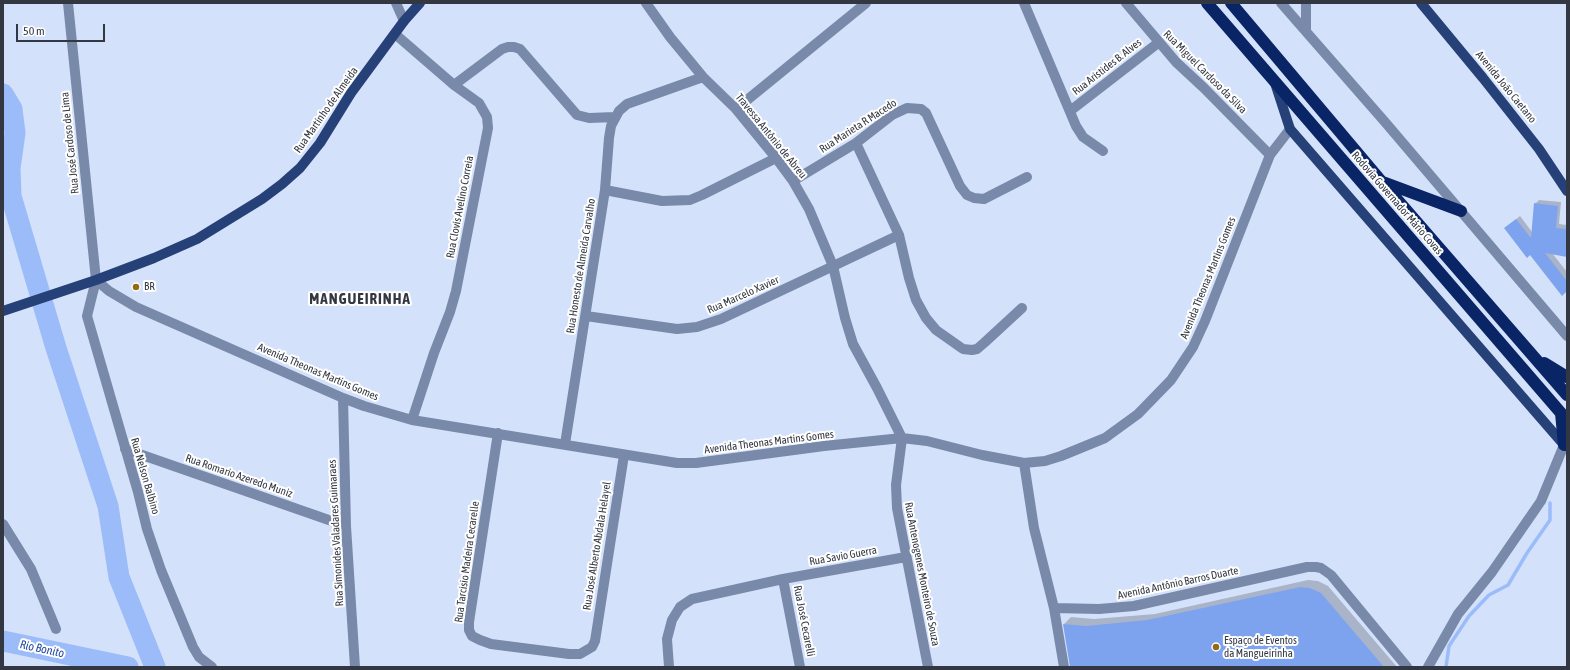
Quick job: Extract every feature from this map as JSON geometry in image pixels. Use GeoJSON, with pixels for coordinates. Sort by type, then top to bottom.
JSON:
{"type":"FeatureCollection","features":[{"type":"Feature","properties":{"kind":"highway","name":"Rodovia Governador Mário Covas"},"geometry":{"type":"LineString","coordinates":[[1208,3],[1564,416]]}},
{"type":"Feature","properties":{"kind":"highway","name":"Rodovia Governador Mário Covas"},"geometry":{"type":"LineString","coordinates":[[1231,3],[1382,182],[1567,395]]}},
{"type":"Feature","properties":{"kind":"highway"},"geometry":{"type":"LineString","coordinates":[[1382,182],[1461,211]]}},
{"type":"Feature","properties":{"kind":"highway"},"geometry":{"type":"LineString","coordinates":[[1534,356],[1567,377]]}},
{"type":"Feature","properties":{"kind":"highway"},"geometry":{"type":"LineString","coordinates":[[1564,416],[1566,446]]}},
{"type":"Feature","properties":{"kind":"main road","name":"Rua Martinho de Almeida"},"geometry":{"type":"LineString","coordinates":[[3,311],[96,280],[154,258],[197,239],[257,203],[300,168],[320,143],[351,93],[404,21],[420,3]]}},
{"type":"Feature","properties":{"kind":"main road","name":"Avenida João Caetano"},"geometry":{"type":"LineString","coordinates":[[1421,3],[1484,78],[1539,148],[1567,191]]}},
{"type":"Feature","properties":{"kind":"main road"},"geometry":{"type":"LineString","coordinates":[[1273,78],[1290,129],[1566,446]]}},
{"type":"Feature","properties":{"kind":"street","name":"Rua José Cardoso de Lima"},"geometry":{"type":"LineString","coordinates":[[68,3],[96,280]]}},
{"type":"Feature","properties":{"kind":"street"},"geometry":{"type":"LineString","coordinates":[[396,3],[404,21]]}},
{"type":"Feature","properties":{"kind":"street","name":"Travessa Antônio de Abreu"},"geometry":{"type":"LineString","coordinates":[[646,3],[670,37],[703,77],[736,109],[793,181],[809,209],[833,266],[845,318],[853,344],[902,438]]}},
{"type":"Feature","properties":{"kind":"street"},"geometry":{"type":"LineString","coordinates":[[736,109],[866,3]]}},
{"type":"Feature","properties":{"kind":"street","name":"Rua Aristides B. Alves"},"geometry":{"type":"LineString","coordinates":[[1024,3],[1083,138],[1104,151]]}},
{"type":"Feature","properties":{"kind":"street","name":"Rua Miguel Cardoso da Silva"},"geometry":{"type":"LineString","coordinates":[[1126,3],[1158,43],[1270,155]]}},
{"type":"Feature","properties":{"kind":"street"},"geometry":{"type":"LineString","coordinates":[[1281,3],[1567,336]]}},
{"type":"Feature","properties":{"kind":"street"},"geometry":{"type":"LineString","coordinates":[[1306,3],[1306,31]]}},
{"type":"Feature","properties":{"kind":"street","name":"Rua Clovis Avelino Correia"},"geometry":{"type":"LineString","coordinates":[[395,34],[479,103],[487,117],[488,128],[456,292],[412,420]]}},
{"type":"Feature","properties":{"kind":"street","name":"Rua Aristides B. Alves"},"geometry":{"type":"LineString","coordinates":[[1070,111],[1158,43]]}},
{"type":"Feature","properties":{"kind":"street"},"geometry":{"type":"LineString","coordinates":[[454,84],[502,49],[514,47],[520,49],[577,115],[582,118],[615,117]]}},
{"type":"Feature","properties":{"kind":"street","name":"Rua Honesto de Almeida Carvalho"},"geometry":{"type":"LineString","coordinates":[[565,444],[605,190],[611,126],[619,111],[627,104],[703,77]]}},
{"type":"Feature","properties":{"kind":"street","name":"Rua Marieta R Macedo"},"geometry":{"type":"LineString","coordinates":[[793,181],[856,143],[892,115],[908,108],[921,109],[926,113],[960,186],[967,195],[974,198],[984,199],[1027,177]]}},
{"type":"Feature","properties":{"kind":"street","name":"Avenida Theonas Martins Gomes"},"geometry":{"type":"LineString","coordinates":[[96,280],[109,291],[136,307],[343,398],[412,420],[678,463],[696,463],[824,446],[902,438],[927,441],[982,455],[1024,463],[1045,461],[1062,456],[1105,438],[1138,414],[1171,380],[1193,347],[1205,321],[1270,155],[1290,129]]}},
{"type":"Feature","properties":{"kind":"street"},"geometry":{"type":"LineString","coordinates":[[856,143],[899,235],[909,278],[916,300],[926,318],[936,330],[963,349],[977,349],[1022,308]]}},
{"type":"Feature","properties":{"kind":"street"},"geometry":{"type":"LineString","coordinates":[[605,190],[662,201],[690,200],[702,196],[776,158]]}},
{"type":"Feature","properties":{"kind":"street","name":"Rua Marcelo Xavier"},"geometry":{"type":"LineString","coordinates":[[586,316],[677,329],[697,327],[721,319],[899,235]]}},
{"type":"Feature","properties":{"kind":"street","name":"Rua Nelson Balbino"},"geometry":{"type":"LineString","coordinates":[[96,280],[87,316],[148,529],[182,622],[193,647],[199,657],[212,667]]}},
{"type":"Feature","properties":{"kind":"street","name":"Rua Simonides Valadares Guimaraes"},"geometry":{"type":"LineString","coordinates":[[343,398],[346,526],[355,667]]}},
{"type":"Feature","properties":{"kind":"street","name":"Rua Tarcisio Madeira Cecarelle"},"geometry":{"type":"LineString","coordinates":[[498,433],[469,630],[472,636],[492,644],[569,654],[580,654],[592,647],[595,641]]}},
{"type":"Feature","properties":{"kind":"street","name":"Rua Antenogenes Monteiro de Souza"},"geometry":{"type":"LineString","coordinates":[[902,438],[896,496],[906,557],[928,667]]}},
{"type":"Feature","properties":{"kind":"street"},"geometry":{"type":"LineString","coordinates":[[1428,667],[1458,614],[1492,572],[1541,502],[1566,446]]}},
{"type":"Feature","properties":{"kind":"street","name":"Rua Romario Azeredo Muniz"},"geometry":{"type":"LineString","coordinates":[[125,449],[346,526]]}},
{"type":"Feature","properties":{"kind":"street","name":"Rua José Alberto Abdala Helayel"},"geometry":{"type":"LineString","coordinates":[[595,641],[624,455]]}},
{"type":"Feature","properties":{"kind":"street"},"geometry":{"type":"LineString","coordinates":[[1024,463],[1034,528],[1054,608],[1064,667]]}},
{"type":"Feature","properties":{"kind":"street"},"geometry":{"type":"LineString","coordinates":[[3,524],[31,569],[56,629]]}},
{"type":"Feature","properties":{"kind":"street","name":"Rua Savio Guerra"},"geometry":{"type":"LineString","coordinates":[[669,667],[667,639],[672,620],[680,607],[692,599],[784,579],[906,557]]}},
{"type":"Feature","properties":{"kind":"street","name":"Avenida Antônio Barros Duarte"},"geometry":{"type":"LineString","coordinates":[[1054,608],[1100,609],[1134,606],[1307,566],[1316,566],[1331,575],[1407,667]]}},
{"type":"Feature","properties":{"kind":"street","name":"Rua José Cecarelli"},"geometry":{"type":"LineString","coordinates":[[784,579],[800,667]]}},
{"type":"Feature","properties":{"kind":"building"},"geometry":{"type":"Polygon","coordinates":[[[1534,203],[1558,206],[1556,228],[1567,229],[1567,257],[1545,253],[1567,281],[1567,291],[1562,296],[1530,255],[1527,258],[1504,228],[1516,219],[1531,238],[1534,203]]]}},
{"type":"Feature","properties":{"kind":"building","name":"Espaço de Eventos da Mangueirinha"},"geometry":{"type":"Polygon","coordinates":[[[1300,587],[1310,588],[1321,593],[1384,667],[1070,667],[1063,624],[1086,626],[1147,620],[1300,587]]]}},
{"type":"Feature","properties":{"kind":"waterway"},"geometry":{"type":"LineString","coordinates":[[3,94],[12,109],[15,133],[10,168],[11,196],[56,348],[108,506],[119,577],[155,667]]}},
{"type":"Feature","properties":{"kind":"waterway"},"geometry":{"type":"LineString","coordinates":[[1446,667],[1449,646],[1469,616],[1489,595],[1508,585],[1527,553],[1550,520],[1550,503]]}},
{"type":"Feature","properties":{"kind":"waterway","name":"Rio Bonito"},"geometry":{"type":"LineString","coordinates":[[3,641],[128,667]]}},
{"type":"Feature","properties":{"kind":"place","name":"BR"},"geometry":{"type":"Point","coordinates":[136,287]}},
{"type":"Feature","properties":{"kind":"place","name":"Espaço de Eventos da Mangueirinha"},"geometry":{"type":"Point","coordinates":[1216,647]}},
{"type":"Feature","properties":{"kind":"district","name":"MANGUEIRINHA"},"geometry":{"type":"Point","coordinates":[360,299]}}]}
